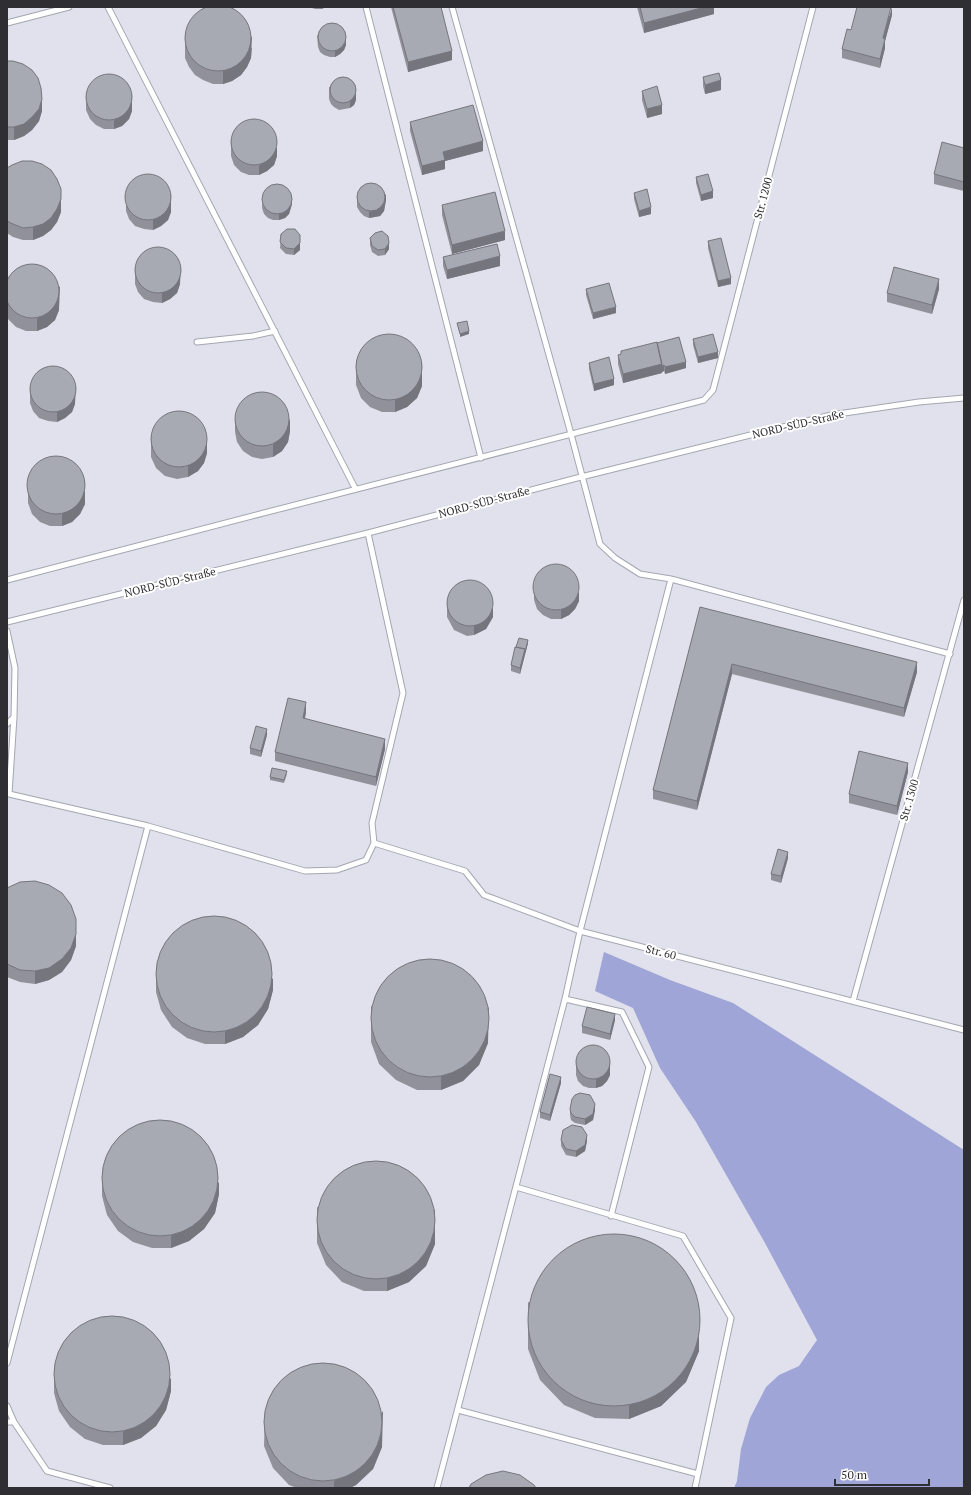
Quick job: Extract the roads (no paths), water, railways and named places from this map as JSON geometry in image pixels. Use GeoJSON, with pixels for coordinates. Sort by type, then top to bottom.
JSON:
{"type":"FeatureCollection","features":[{"type":"Feature","properties":{"kind":"lane"},"geometry":{"type":"LineString","coordinates":[[7,23],[69,7]]}},
{"type":"Feature","properties":{"kind":"lane"},"geometry":{"type":"LineString","coordinates":[[108,7],[355,488]]}},
{"type":"Feature","properties":{"kind":"lane"},"geometry":{"type":"LineString","coordinates":[[366,7],[481,458]]}},
{"type":"Feature","properties":{"kind":"lane"},"geometry":{"type":"LineString","coordinates":[[452,7],[571,434],[600,544],[615,558],[640,574],[671,578],[950,654]]}},
{"type":"Feature","properties":{"kind":"lane","name":"Str. 1200"},"geometry":{"type":"LineString","coordinates":[[571,434],[704,400],[713,390],[813,7]]}},
{"type":"Feature","properties":{"kind":"lane"},"geometry":{"type":"LineString","coordinates":[[197,342],[253,336],[275,331]]}},
{"type":"Feature","properties":{"kind":"lane","name":"NORD-SÜD-Straße"},"geometry":{"type":"LineString","coordinates":[[7,622],[368,533],[831,414],[919,402],[964,398]]}},
{"type":"Feature","properties":{"kind":"lane"},"geometry":{"type":"LineString","coordinates":[[7,580],[355,488],[481,458],[571,434]]}},
{"type":"Feature","properties":{"kind":"lane"},"geometry":{"type":"LineString","coordinates":[[7,631],[15,668],[14,717],[9,794],[148,826],[305,871],[337,870],[366,860],[374,843],[372,823],[403,693],[368,533]]}},
{"type":"Feature","properties":{"kind":"lane"},"geometry":{"type":"LineString","coordinates":[[437,1488],[565,1000],[580,931],[671,578]]}},
{"type":"Feature","properties":{"kind":"lane","name":"Str. 1300"},"geometry":{"type":"LineString","coordinates":[[853,1001],[964,600]]}},
{"type":"Feature","properties":{"kind":"lane"},"geometry":{"type":"LineString","coordinates":[[7,724],[14,717]]}},
{"type":"Feature","properties":{"kind":"lane"},"geometry":{"type":"LineString","coordinates":[[7,1363],[148,826]]}},
{"type":"Feature","properties":{"kind":"lane","name":"Str. 60"},"geometry":{"type":"LineString","coordinates":[[374,843],[465,871],[484,895],[580,931],[964,1030]]}},
{"type":"Feature","properties":{"kind":"lane"},"geometry":{"type":"LineString","coordinates":[[565,1000],[622,1012],[649,1067],[612,1216]]}},
{"type":"Feature","properties":{"kind":"lane"},"geometry":{"type":"LineString","coordinates":[[516,1187],[683,1236],[731,1318],[695,1488]]}},
{"type":"Feature","properties":{"kind":"lane"},"geometry":{"type":"LineString","coordinates":[[7,1406],[14,1422],[47,1471],[110,1488]]}},
{"type":"Feature","properties":{"kind":"lane"},"geometry":{"type":"LineString","coordinates":[[458,1410],[698,1474]]}},
{"type":"Feature","properties":{"kind":"lane"},"geometry":{"type":"LineString","coordinates":[[7,1422],[14,1422]]}}]}
